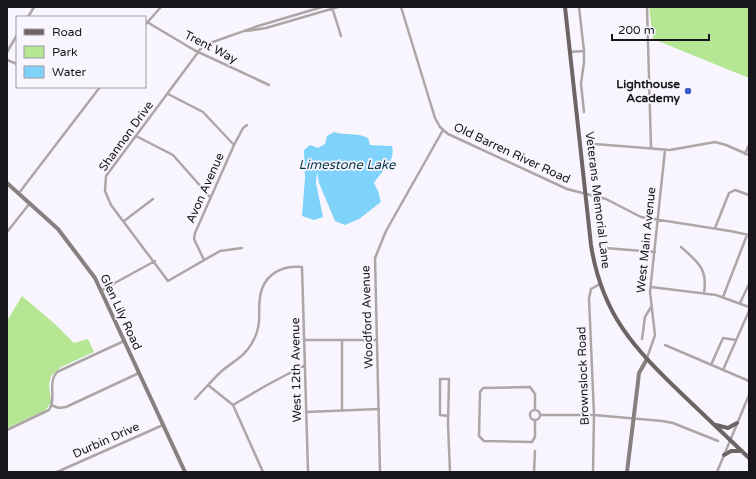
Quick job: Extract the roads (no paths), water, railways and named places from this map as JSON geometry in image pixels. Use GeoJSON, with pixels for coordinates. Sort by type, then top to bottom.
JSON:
{"type":"FeatureCollection","features":[{"type":"Feature","properties":{"kind":"main road","name":"Veterans Memorial Lane"},"geometry":{"type":"LineString","coordinates":[[565,7],[585,193],[593,256],[600,284],[619,324],[646,359],[749,458]]}},
{"type":"Feature","properties":{"kind":"main road"},"geometry":{"type":"LineString","coordinates":[[715,425],[728,428],[737,423]]}},
{"type":"Feature","properties":{"kind":"main road"},"geometry":{"type":"LineString","coordinates":[[724,455],[731,451],[742,451]]}},
{"type":"Feature","properties":{"kind":"street"},"geometry":{"type":"LineString","coordinates":[[29,16],[34,7]]}},
{"type":"Feature","properties":{"kind":"street"},"geometry":{"type":"LineString","coordinates":[[146,23],[161,7]]}},
{"type":"Feature","properties":{"kind":"street","name":"Shannon Drive"},"geometry":{"type":"LineString","coordinates":[[246,32],[287,17],[322,7]]}},
{"type":"Feature","properties":{"kind":"street","name":"Shannon Drive"},"geometry":{"type":"LineString","coordinates":[[204,260],[168,281],[155,261],[108,200],[104,183],[111,167],[168,94],[198,52],[210,42],[289,22],[338,7]]}},
{"type":"Feature","properties":{"kind":"street","name":"Old Barren River Road"},"geometry":{"type":"LineString","coordinates":[[401,7],[432,111],[436,121],[443,130],[468,144],[563,187],[606,199],[636,216],[659,221],[715,228],[748,235]]}},
{"type":"Feature","properties":{"kind":"street"},"geometry":{"type":"LineString","coordinates":[[579,7],[584,51],[582,84],[584,112]]}},
{"type":"Feature","properties":{"kind":"street"},"geometry":{"type":"LineString","coordinates":[[647,7],[651,148]]}},
{"type":"Feature","properties":{"kind":"street"},"geometry":{"type":"LineString","coordinates":[[332,8],[341,36]]}},
{"type":"Feature","properties":{"kind":"street"},"geometry":{"type":"LineString","coordinates":[[287,17],[289,22]]}},
{"type":"Feature","properties":{"kind":"street","name":"Trent Way"},"geometry":{"type":"LineString","coordinates":[[146,23],[198,52],[269,85]]}},
{"type":"Feature","properties":{"kind":"street"},"geometry":{"type":"LineString","coordinates":[[7,52],[16,37]]}},
{"type":"Feature","properties":{"kind":"street"},"geometry":{"type":"LineString","coordinates":[[570,52],[584,51]]}},
{"type":"Feature","properties":{"kind":"street"},"geometry":{"type":"LineString","coordinates":[[19,193],[99,88]]}},
{"type":"Feature","properties":{"kind":"street"},"geometry":{"type":"LineString","coordinates":[[168,94],[203,112],[234,145]]}},
{"type":"Feature","properties":{"kind":"street","name":"Avon Avenue"},"geometry":{"type":"LineString","coordinates":[[204,260],[194,237],[210,197],[234,145],[246,125]]}},
{"type":"Feature","properties":{"kind":"street","name":"Woodford Avenue"},"geometry":{"type":"LineString","coordinates":[[380,472],[374,274],[376,253],[386,231],[443,130]]}},
{"type":"Feature","properties":{"kind":"street"},"geometry":{"type":"LineString","coordinates":[[136,136],[173,155],[210,197]]}},
{"type":"Feature","properties":{"kind":"street"},"geometry":{"type":"LineString","coordinates":[[595,144],[666,150],[715,142],[726,145],[749,156]]}},
{"type":"Feature","properties":{"kind":"street"},"geometry":{"type":"LineString","coordinates":[[745,154],[749,144]]}},
{"type":"Feature","properties":{"kind":"street","name":"West Main Avenue"},"geometry":{"type":"LineString","coordinates":[[627,472],[639,374],[653,346],[655,335],[651,287],[666,150]]}},
{"type":"Feature","properties":{"kind":"street","name":"Glen Lily Road"},"geometry":{"type":"LineString","coordinates":[[7,184],[19,193],[66,237],[89,268],[102,290],[185,472]]}},
{"type":"Feature","properties":{"kind":"street"},"geometry":{"type":"LineString","coordinates":[[715,228],[727,195],[731,191],[749,195]]}},
{"type":"Feature","properties":{"kind":"street"},"geometry":{"type":"LineString","coordinates":[[124,221],[153,198]]}},
{"type":"Feature","properties":{"kind":"street"},"geometry":{"type":"LineString","coordinates":[[7,232],[30,203]]}},
{"type":"Feature","properties":{"kind":"street"},"geometry":{"type":"LineString","coordinates":[[723,297],[748,235]]}},
{"type":"Feature","properties":{"kind":"street"},"geometry":{"type":"LineString","coordinates":[[681,247],[702,268],[705,277],[704,293]]}},
{"type":"Feature","properties":{"kind":"street"},"geometry":{"type":"LineString","coordinates":[[204,260],[224,250],[242,248]]}},
{"type":"Feature","properties":{"kind":"street"},"geometry":{"type":"LineString","coordinates":[[605,248],[655,252]]}},
{"type":"Feature","properties":{"kind":"street"},"geometry":{"type":"LineString","coordinates":[[102,290],[155,261]]}},
{"type":"Feature","properties":{"kind":"street","name":"West 12th Avenue"},"geometry":{"type":"LineString","coordinates":[[208,386],[223,370],[248,351],[258,334],[261,318],[262,289],[270,276],[281,269],[294,266],[302,267],[308,472]]}},
{"type":"Feature","properties":{"kind":"street","name":"Brownslock Road"},"geometry":{"type":"LineString","coordinates":[[593,472],[594,414],[589,295],[591,289],[600,284]]}},
{"type":"Feature","properties":{"kind":"street"},"geometry":{"type":"LineString","coordinates":[[740,303],[749,284]]}},
{"type":"Feature","properties":{"kind":"street"},"geometry":{"type":"LineString","coordinates":[[651,287],[704,293],[723,297],[749,307]]}},
{"type":"Feature","properties":{"kind":"street"},"geometry":{"type":"LineString","coordinates":[[642,339],[646,317],[652,306]]}},
{"type":"Feature","properties":{"kind":"street"},"geometry":{"type":"LineString","coordinates":[[723,370],[749,312]]}},
{"type":"Feature","properties":{"kind":"street"},"geometry":{"type":"LineString","coordinates":[[711,365],[723,338],[736,340]]}},
{"type":"Feature","properties":{"kind":"street"},"geometry":{"type":"LineString","coordinates":[[305,340],[377,340]]}},
{"type":"Feature","properties":{"kind":"street"},"geometry":{"type":"LineString","coordinates":[[342,340],[342,411]]}},
{"type":"Feature","properties":{"kind":"street"},"geometry":{"type":"LineString","coordinates":[[7,430],[46,412],[52,405],[53,380],[57,372],[124,341]]}},
{"type":"Feature","properties":{"kind":"street"},"geometry":{"type":"LineString","coordinates":[[665,345],[749,381]]}},
{"type":"Feature","properties":{"kind":"street"},"geometry":{"type":"LineString","coordinates":[[233,405],[305,365]]}},
{"type":"Feature","properties":{"kind":"street"},"geometry":{"type":"LineString","coordinates":[[52,405],[59,408],[66,407],[139,373]]}},
{"type":"Feature","properties":{"kind":"street"},"geometry":{"type":"LineString","coordinates":[[448,416],[440,415],[440,379],[449,379],[448,416],[450,472]]}},
{"type":"Feature","properties":{"kind":"street"},"geometry":{"type":"LineString","coordinates":[[195,399],[208,386],[233,405],[263,472]]}},
{"type":"Feature","properties":{"kind":"street"},"geometry":{"type":"LineString","coordinates":[[530,387],[535,394],[535,410],[530,415],[535,420],[535,437],[532,442],[484,442],[479,436],[480,392],[483,388],[530,387]]}},
{"type":"Feature","properties":{"kind":"street"},"geometry":{"type":"LineString","coordinates":[[717,472],[749,395]]}},
{"type":"Feature","properties":{"kind":"street"},"geometry":{"type":"LineString","coordinates":[[306,412],[379,409]]}},
{"type":"Feature","properties":{"kind":"street"},"geometry":{"type":"LineString","coordinates":[[535,410],[540,415],[594,414],[669,422],[718,441]]}},
{"type":"Feature","properties":{"kind":"street"},"geometry":{"type":"LineString","coordinates":[[535,420],[540,415]]}},
{"type":"Feature","properties":{"kind":"street","name":"Durbin Drive"},"geometry":{"type":"LineString","coordinates":[[57,472],[163,425]]}},
{"type":"Feature","properties":{"kind":"street"},"geometry":{"type":"LineString","coordinates":[[534,451],[534,472]]}},
{"type":"Feature","properties":{"kind":"water","name":"Limestone Lake"},"geometry":{"type":"Polygon","coordinates":[[[334,132],[364,136],[368,138],[370,145],[392,146],[393,152],[388,166],[374,183],[381,202],[359,219],[345,225],[335,221],[319,183],[317,172],[316,183],[323,217],[314,220],[302,216],[305,178],[304,150],[310,145],[318,148],[325,144],[327,136],[334,132]]]}},
{"type":"Feature","properties":{"kind":"place","name":"Lighthouse Academy"},"geometry":{"type":"Point","coordinates":[688,91]}}]}
